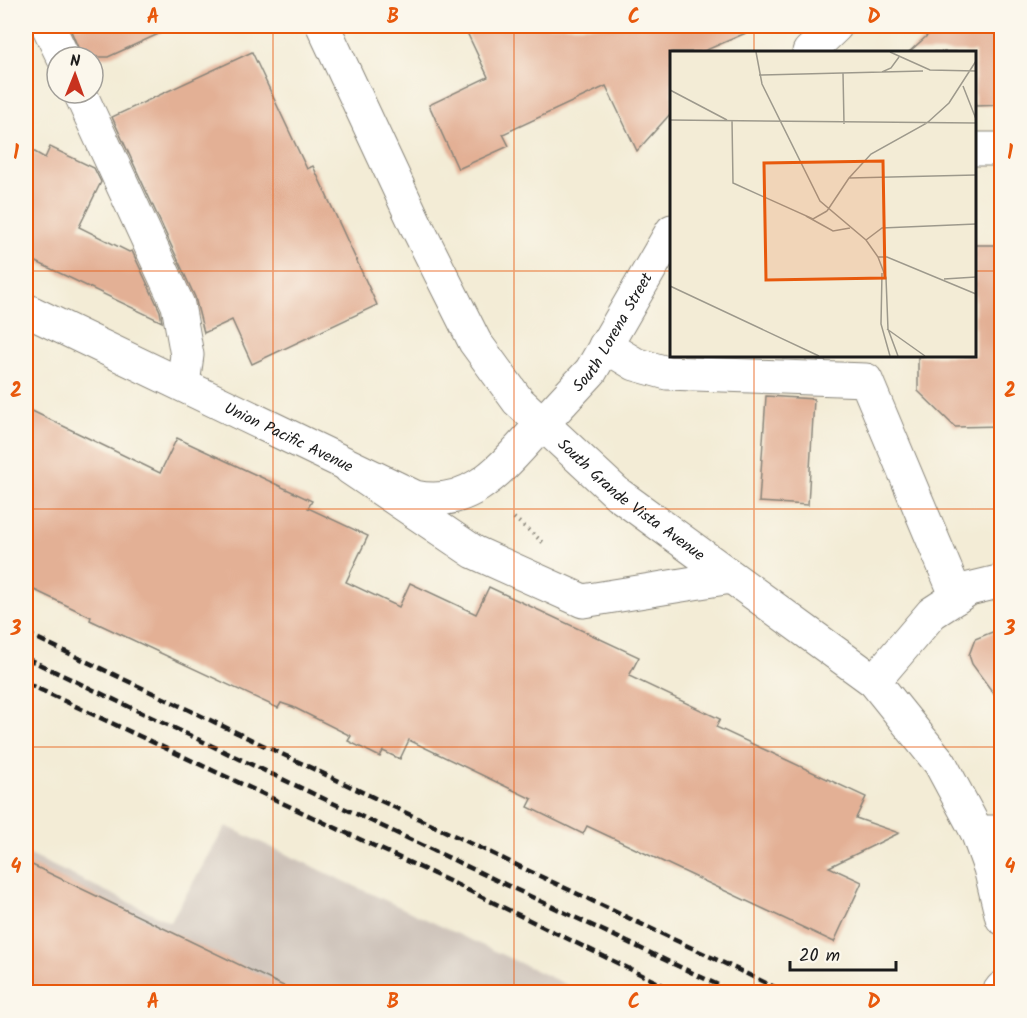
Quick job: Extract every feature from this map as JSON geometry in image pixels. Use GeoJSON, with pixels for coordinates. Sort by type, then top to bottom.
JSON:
{"type":"FeatureCollection","features":[{"type":"Feature","properties":{"kind":"main road"},"geometry":{"type":"LineString","coordinates":[[48,26],[57,45]]}},
{"type":"Feature","properties":{"kind":"main road","name":"South Grande Vista Avenue"},"geometry":{"type":"LineString","coordinates":[[323,26],[415,224],[475,342],[518,401],[541,425],[618,494],[874,681],[940,763],[989,832],[990,868],[1002,918]]}},
{"type":"Feature","properties":{"kind":"main road"},"geometry":{"type":"LineString","coordinates":[[810,51],[836,26]]}},
{"type":"Feature","properties":{"kind":"main road"},"geometry":{"type":"LineString","coordinates":[[86,105],[178,305],[187,356],[183,384]]}},
{"type":"Feature","properties":{"kind":"main road"},"geometry":{"type":"LineString","coordinates":[[976,149],[1002,149]]}},
{"type":"Feature","properties":{"kind":"main road","name":"South Lorena Street"},"geometry":{"type":"LineString","coordinates":[[541,425],[591,371],[670,234]]}},
{"type":"Feature","properties":{"kind":"main road","name":"Union Pacific Avenue"},"geometry":{"type":"LineString","coordinates":[[26,310],[183,384],[350,468],[416,497],[445,501],[461,496],[497,472],[541,425]]}},
{"type":"Feature","properties":{"kind":"main road"},"geometry":{"type":"LineString","coordinates":[[605,346],[635,364],[667,373],[866,380],[957,597]]}},
{"type":"Feature","properties":{"kind":"main road"},"geometry":{"type":"LineString","coordinates":[[350,468],[474,552],[583,601],[731,577]]}},
{"type":"Feature","properties":{"kind":"main road"},"geometry":{"type":"LineString","coordinates":[[874,681],[932,613],[969,589],[1002,581]]}},
{"type":"Feature","properties":{"kind":"main road"},"geometry":{"type":"LineString","coordinates":[[999,993],[1002,988]]}},
{"type":"Feature","properties":{"kind":"shaded area"},"geometry":{"type":"Polygon","coordinates":[[[226,826],[582,992],[26,992],[26,853],[170,922],[226,826]]]}},
{"type":"Feature","properties":{"kind":"building"},"geometry":{"type":"Polygon","coordinates":[[[69,26],[176,26],[108,57],[105,57],[105,45],[77,45],[69,26]]]}},
{"type":"Feature","properties":{"kind":"building"},"geometry":{"type":"Polygon","coordinates":[[[464,26],[762,26],[704,51],[670,51],[670,114],[637,151],[606,86],[503,134],[509,146],[458,169],[429,105],[488,77],[464,26]]]}},
{"type":"Feature","properties":{"kind":"building"},"geometry":{"type":"Polygon","coordinates":[[[938,26],[1002,26],[1002,105],[976,106],[976,51],[910,51],[938,26]]]}},
{"type":"Feature","properties":{"kind":"building"},"geometry":{"type":"Polygon","coordinates":[[[252,52],[307,169],[313,166],[377,305],[252,364],[232,320],[204,333],[195,297],[112,117],[252,52]]]}},
{"type":"Feature","properties":{"kind":"building"},"geometry":{"type":"Polygon","coordinates":[[[26,147],[45,158],[50,147],[94,168],[101,182],[79,227],[129,252],[132,251],[160,311],[162,322],[26,257],[26,147]]]}},
{"type":"Feature","properties":{"kind":"building"},"geometry":{"type":"Polygon","coordinates":[[[976,245],[1002,245],[1002,426],[955,427],[918,391],[918,357],[976,357],[976,245]]]}},
{"type":"Feature","properties":{"kind":"building"},"geometry":{"type":"Polygon","coordinates":[[[766,396],[814,399],[808,505],[759,502],[766,396]]]}},
{"type":"Feature","properties":{"kind":"building"},"geometry":{"type":"Polygon","coordinates":[[[26,408],[160,473],[177,438],[312,501],[308,508],[368,536],[346,582],[399,607],[410,583],[476,614],[489,587],[639,657],[629,676],[720,719],[716,727],[866,797],[856,818],[899,833],[829,867],[862,882],[834,942],[587,826],[583,834],[528,807],[532,799],[409,740],[400,759],[383,751],[380,757],[348,741],[351,736],[293,707],[281,703],[278,708],[90,620],[91,617],[26,586],[26,408]]]}},
{"type":"Feature","properties":{"kind":"building"},"geometry":{"type":"Polygon","coordinates":[[[1002,628],[1002,705],[972,664],[969,655],[975,639],[1002,628]]]}},
{"type":"Feature","properties":{"kind":"building"},"geometry":{"type":"Polygon","coordinates":[[[26,862],[298,993],[26,993],[26,862]]]}},
{"type":"Feature","properties":{"kind":"railway"},"geometry":{"type":"LineString","coordinates":[[26,633],[785,992]]}},
{"type":"Feature","properties":{"kind":"railway"},"geometry":{"type":"LineString","coordinates":[[26,658],[733,992]]}},
{"type":"Feature","properties":{"kind":"railway"},"geometry":{"type":"LineString","coordinates":[[26,683],[449,881],[677,992]]}}]}
